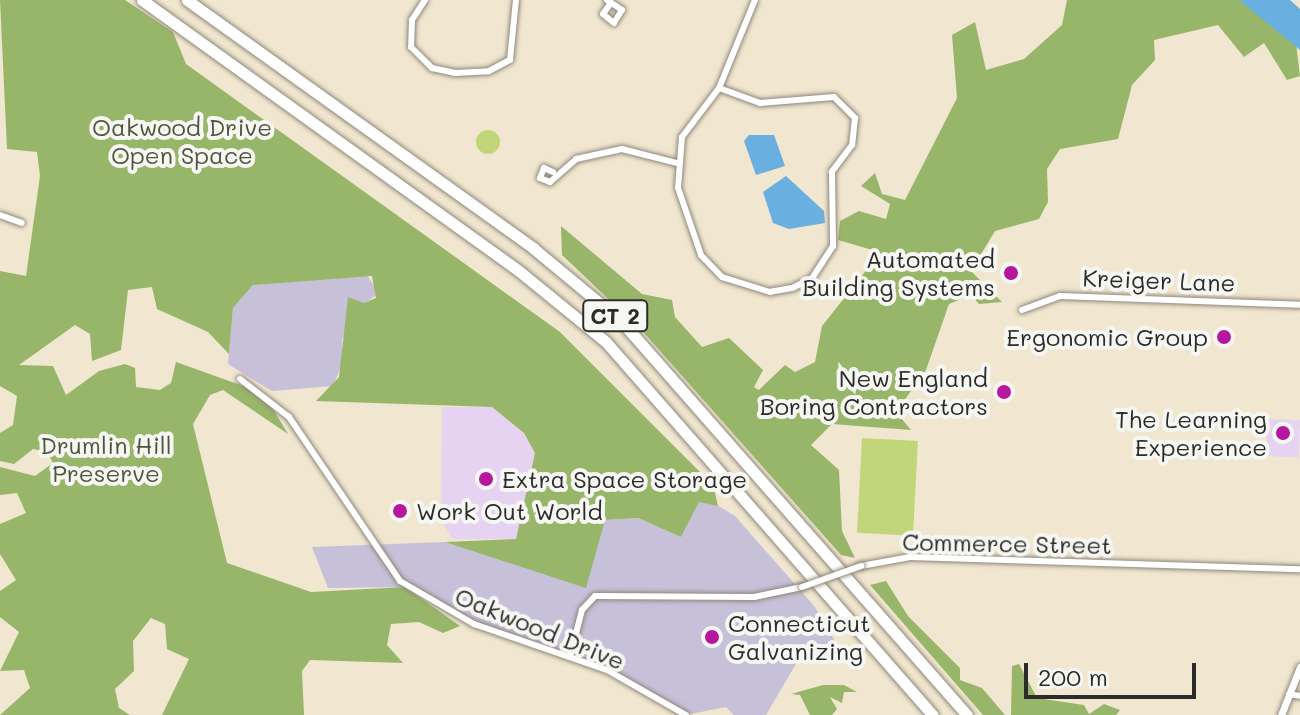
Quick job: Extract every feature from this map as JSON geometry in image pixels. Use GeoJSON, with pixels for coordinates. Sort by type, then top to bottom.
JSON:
{"type":"FeatureCollection","features":[{"type":"Feature","properties":{"kind":"highway","name":"CT 2"},"geometry":{"type":"LineString","coordinates":[[142,0],[598,335],[679,418],[933,715]]}},
{"type":"Feature","properties":{"kind":"highway","name":"CT 2"},"geometry":{"type":"LineString","coordinates":[[187,0],[616,316],[688,389],[967,715]]}},
{"type":"Feature","properties":{"kind":"street"},"geometry":{"type":"LineString","coordinates":[[425,0],[412,20],[411,47],[432,68],[455,73],[489,71],[510,60],[516,0]]}},
{"type":"Feature","properties":{"kind":"street"},"geometry":{"type":"LineString","coordinates":[[719,88],[760,103],[834,97],[849,105],[856,131],[832,172],[835,229],[825,262],[812,278],[770,292],[722,277],[701,255],[686,223],[677,163],[682,137],[719,88],[755,0]]}},
{"type":"Feature","properties":{"kind":"street"},"geometry":{"type":"LineString","coordinates":[[553,172],[622,149],[677,163]]}},
{"type":"Feature","properties":{"kind":"street"},"geometry":{"type":"LineString","coordinates":[[0,215],[22,223]]}},
{"type":"Feature","properties":{"kind":"street","name":"Kreiger Lane"},"geometry":{"type":"LineString","coordinates":[[1022,310],[1060,296],[1300,305]]}},
{"type":"Feature","properties":{"kind":"street","name":"Oakwood Drive"},"geometry":{"type":"LineString","coordinates":[[240,379],[289,417],[400,581],[474,624],[570,657],[686,715]]}},
{"type":"Feature","properties":{"kind":"street","name":"Commerce Street"},"geometry":{"type":"LineString","coordinates":[[570,657],[582,610],[595,596],[754,597],[802,587],[861,566],[918,557],[1300,569]]}},
{"type":"Feature","properties":{"kind":"street"},"geometry":{"type":"LineString","coordinates":[[1281,715],[1300,667]]}},
{"type":"Feature","properties":{"kind":"street"},"geometry":{"type":"LineString","coordinates":[[1289,694],[1300,696]]}},
{"type":"Feature","properties":{"kind":"shaded area"},"geometry":{"type":"Polygon","coordinates":[[[366,274],[379,293],[364,304],[348,297],[349,336],[342,338],[343,362],[333,386],[272,391],[228,364],[233,308],[253,285],[366,274]]]}},
{"type":"Feature","properties":{"kind":"shaded area","name":"Extra Space Storage"},"geometry":{"type":"Polygon","coordinates":[[[442,407],[492,407],[524,433],[535,453],[516,539],[453,539],[441,521],[442,407]]]}},
{"type":"Feature","properties":{"kind":"shaded area","name":"The Learning Experience"},"geometry":{"type":"Polygon","coordinates":[[[1267,419],[1300,420],[1299,457],[1266,456],[1267,419]]]}},
{"type":"Feature","properties":{"kind":"shaded area"},"geometry":{"type":"Polygon","coordinates":[[[710,501],[735,516],[815,607],[838,646],[800,657],[766,715],[734,715],[726,707],[686,715],[607,670],[474,624],[409,587],[328,588],[312,547],[445,542],[524,565],[605,520],[638,518],[681,537],[699,502],[710,501]]]}},
{"type":"Feature","properties":{"kind":"green space"},"geometry":{"type":"Polygon","coordinates":[[[0,0],[125,0],[173,32],[186,64],[560,332],[713,485],[718,506],[699,502],[681,537],[638,518],[605,520],[586,588],[445,542],[516,539],[535,453],[524,433],[492,407],[316,401],[339,377],[348,297],[364,303],[376,298],[372,276],[253,285],[233,308],[229,354],[208,332],[157,309],[152,287],[128,290],[121,350],[92,361],[90,334],[75,325],[19,365],[53,366],[66,395],[99,371],[125,364],[135,368],[136,387],[160,390],[171,383],[176,362],[246,387],[273,409],[288,434],[223,390],[210,395],[193,424],[227,563],[311,592],[405,587],[460,626],[443,633],[419,622],[391,624],[387,645],[403,663],[310,660],[302,671],[304,715],[162,715],[189,659],[167,649],[165,624],[151,618],[133,641],[134,671],[115,689],[119,708],[130,715],[0,715],[30,688],[24,670],[0,671],[19,632],[0,617],[0,591],[16,580],[0,554],[0,524],[26,513],[17,493],[0,495],[0,467],[35,476],[53,463],[47,452],[33,449],[14,464],[0,461],[0,433],[13,425],[17,396],[0,386],[0,271],[26,276],[40,176],[37,152],[7,149],[0,0]]]}},
{"type":"Feature","properties":{"kind":"green space"},"geometry":{"type":"Polygon","coordinates":[[[1067,0],[1239,0],[1296,43],[1300,76],[1287,80],[1264,43],[1244,57],[1218,25],[1154,40],[1155,60],[1132,85],[1118,139],[1060,149],[1047,169],[1048,202],[1039,219],[995,231],[971,271],[1002,302],[979,304],[971,295],[949,304],[926,370],[896,412],[911,430],[832,424],[811,445],[839,470],[842,531],[855,558],[841,555],[645,334],[562,255],[561,226],[642,294],[672,300],[675,317],[702,347],[729,338],[763,370],[754,387],[759,390],[785,365],[795,372],[815,362],[822,326],[869,267],[876,251],[838,240],[840,221],[859,211],[886,219],[890,204],[861,186],[875,173],[882,194],[905,200],[957,98],[952,35],[975,22],[986,70],[1024,59],[1062,25],[1067,0]]]}},
{"type":"Feature","properties":{"kind":"green space"},"geometry":{"type":"Polygon","coordinates":[[[488,130],[497,133],[500,142],[497,151],[488,154],[479,151],[476,142],[479,133],[488,130]]]}},
{"type":"Feature","properties":{"kind":"green space"},"geometry":{"type":"Polygon","coordinates":[[[862,438],[918,441],[913,536],[857,533],[862,438]]]}},
{"type":"Feature","properties":{"kind":"green space"},"geometry":{"type":"Polygon","coordinates":[[[886,581],[908,616],[960,668],[960,680],[982,688],[1005,715],[983,715],[870,585],[886,581]]]}},
{"type":"Feature","properties":{"kind":"green space"},"geometry":{"type":"Polygon","coordinates":[[[1019,664],[1037,698],[1084,705],[1089,714],[1104,704],[1120,710],[1116,715],[1011,715],[1012,666],[1019,664]]]}},
{"type":"Feature","properties":{"kind":"green space"},"geometry":{"type":"Polygon","coordinates":[[[823,685],[844,685],[857,692],[844,692],[842,703],[830,697],[837,709],[832,715],[810,715],[800,695],[791,694],[823,685]]]}},
{"type":"Feature","properties":{"kind":"water"},"geometry":{"type":"Polygon","coordinates":[[[1239,0],[1290,0],[1300,9],[1300,50],[1239,0]]]}},
{"type":"Feature","properties":{"kind":"water"},"geometry":{"type":"Polygon","coordinates":[[[749,135],[774,135],[785,166],[756,175],[744,141],[749,135]]]}},
{"type":"Feature","properties":{"kind":"water"},"geometry":{"type":"Polygon","coordinates":[[[786,176],[824,211],[825,223],[789,229],[773,223],[763,192],[786,176]]]}},
{"type":"Feature","properties":{"kind":"place","name":"Automated Building Systems"},"geometry":{"type":"Point","coordinates":[1011,273]}},
{"type":"Feature","properties":{"kind":"place","name":"Ergonomic Group"},"geometry":{"type":"Point","coordinates":[1224,337]}},
{"type":"Feature","properties":{"kind":"place","name":"New England Boring Contractors"},"geometry":{"type":"Point","coordinates":[1004,392]}},
{"type":"Feature","properties":{"kind":"place","name":"The Learning Experience"},"geometry":{"type":"Point","coordinates":[1283,433]}},
{"type":"Feature","properties":{"kind":"place","name":"Extra Space Storage"},"geometry":{"type":"Point","coordinates":[486,479]}},
{"type":"Feature","properties":{"kind":"place","name":"Work Out World"},"geometry":{"type":"Point","coordinates":[400,511]}},
{"type":"Feature","properties":{"kind":"place","name":"Connecticut Galvanizing"},"geometry":{"type":"Point","coordinates":[712,637]}},
{"type":"Feature","properties":{"kind":"park label","name":"Oakwood Drive Open Space"},"geometry":{"type":"Point","coordinates":[182,141]}},
{"type":"Feature","properties":{"kind":"park label","name":"Drumlin Hill Preserve"},"geometry":{"type":"Point","coordinates":[106,459]}}]}
